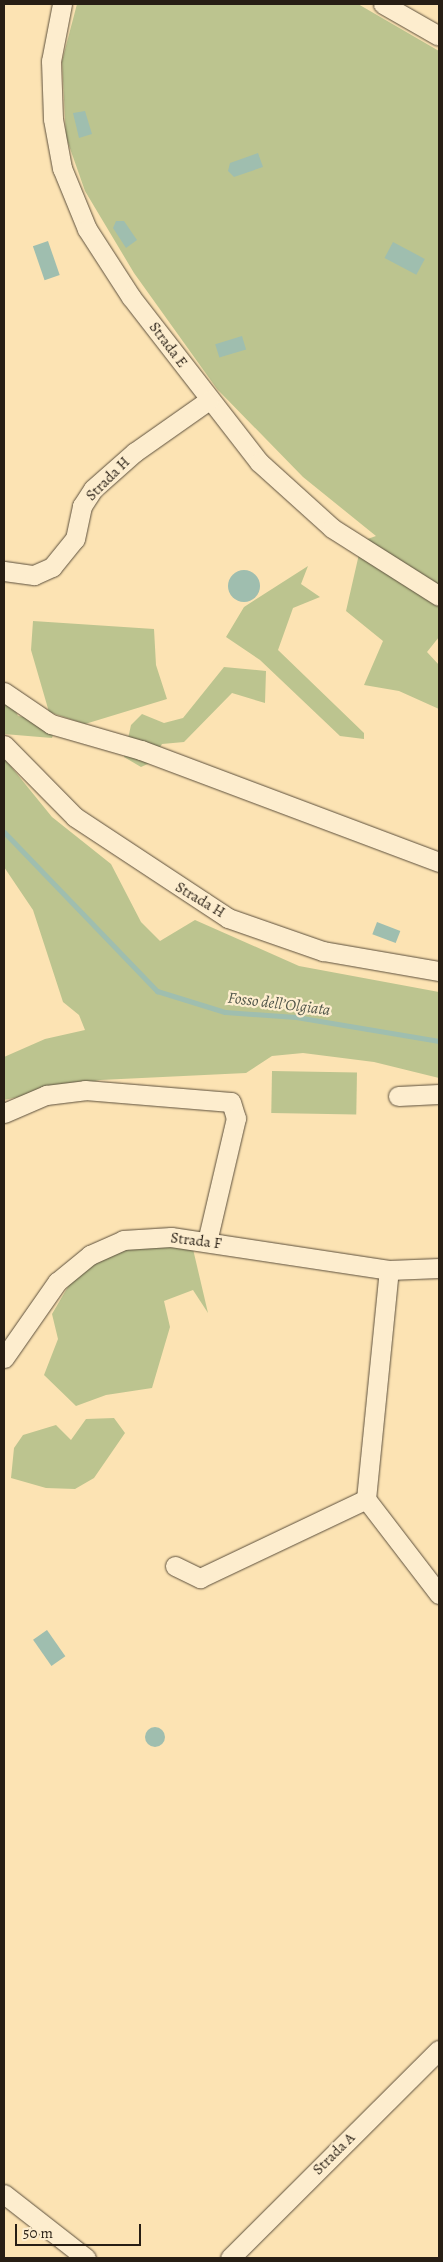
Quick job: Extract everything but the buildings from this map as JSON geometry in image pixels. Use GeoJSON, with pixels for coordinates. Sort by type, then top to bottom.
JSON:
{"type":"FeatureCollection","features":[{"type":"Feature","properties":{"kind":"street","name":"Strada E"},"geometry":{"type":"LineString","coordinates":[[62,4],[50,92],[57,149],[68,188],[87,229],[131,297],[209,400],[259,462],[308,508],[360,548],[439,596]]}},
{"type":"Feature","properties":{"kind":"street"},"geometry":{"type":"LineString","coordinates":[[383,4],[439,36]]}},
{"type":"Feature","properties":{"kind":"street","name":"Strada H"},"geometry":{"type":"LineString","coordinates":[[4,571],[34,575],[52,567],[74,539],[82,506],[93,489],[135,452],[209,400]]}},
{"type":"Feature","properties":{"kind":"street"},"geometry":{"type":"LineString","coordinates":[[4,692],[60,727],[141,750],[439,862]]}},
{"type":"Feature","properties":{"kind":"street","name":"Strada H"},"geometry":{"type":"LineString","coordinates":[[4,746],[75,817],[228,918],[323,951],[439,972]]}},
{"type":"Feature","properties":{"kind":"street"},"geometry":{"type":"LineString","coordinates":[[4,1113],[38,1097],[76,1090],[229,1100],[236,1118],[207,1242]]}},
{"type":"Feature","properties":{"kind":"street"},"geometry":{"type":"LineString","coordinates":[[398,1096],[439,1094]]}},
{"type":"Feature","properties":{"kind":"street","name":"Strada F"},"geometry":{"type":"LineString","coordinates":[[4,1358],[51,1288],[97,1251],[141,1237],[207,1242],[390,1270],[439,1268]]}},
{"type":"Feature","properties":{"kind":"street"},"geometry":{"type":"LineString","coordinates":[[390,1270],[366,1499],[439,1594]]}},
{"type":"Feature","properties":{"kind":"street"},"geometry":{"type":"LineString","coordinates":[[175,1566],[200,1578],[366,1499]]}},
{"type":"Feature","properties":{"kind":"street","name":"Strada A"},"geometry":{"type":"LineString","coordinates":[[230,2258],[439,2050]]}},
{"type":"Feature","properties":{"kind":"street"},"geometry":{"type":"LineString","coordinates":[[4,2194],[86,2256]]}},
{"type":"Feature","properties":{"kind":"green space"},"geometry":{"type":"Polygon","coordinates":[[[77,4],[358,4],[439,51],[439,637],[427,652],[439,665],[439,709],[399,691],[364,685],[383,641],[346,611],[362,541],[376,536],[303,477],[217,389],[134,273],[85,191],[66,137],[62,61],[77,4]]]}},
{"type":"Feature","properties":{"kind":"green space"},"geometry":{"type":"Polygon","coordinates":[[[308,566],[301,584],[320,597],[293,608],[278,650],[364,733],[364,739],[340,736],[260,660],[226,637],[244,607],[308,566]]]}},
{"type":"Feature","properties":{"kind":"green space"},"geometry":{"type":"Polygon","coordinates":[[[33,621],[154,629],[156,665],[167,699],[85,724],[49,712],[31,650],[33,621]]]}},
{"type":"Feature","properties":{"kind":"green space"},"geometry":{"type":"Polygon","coordinates":[[[224,667],[266,671],[265,703],[232,693],[184,742],[162,744],[150,763],[141,767],[124,757],[131,725],[142,714],[164,723],[183,718],[224,667]]]}},
{"type":"Feature","properties":{"kind":"green space"},"geometry":{"type":"Polygon","coordinates":[[[4,686],[18,716],[57,722],[52,738],[4,734],[4,686]]]}},
{"type":"Feature","properties":{"kind":"green space"},"geometry":{"type":"Polygon","coordinates":[[[4,758],[52,817],[111,864],[141,922],[160,941],[195,920],[299,966],[439,992],[439,1078],[374,1062],[303,1053],[272,1056],[246,1073],[100,1080],[4,1100],[4,1057],[45,1039],[85,1030],[79,1015],[63,1002],[33,910],[4,867],[4,758]]]}},
{"type":"Feature","properties":{"kind":"green space"},"geometry":{"type":"Polygon","coordinates":[[[272,1071],[357,1072],[356,1114],[271,1113],[272,1071]]]}},
{"type":"Feature","properties":{"kind":"green space"},"geometry":{"type":"Polygon","coordinates":[[[139,1244],[193,1249],[208,1313],[193,1290],[164,1301],[170,1327],[152,1388],[106,1395],[76,1406],[44,1375],[58,1339],[52,1314],[69,1285],[96,1263],[139,1244]]]}},
{"type":"Feature","properties":{"kind":"green space"},"geometry":{"type":"Polygon","coordinates":[[[114,1418],[125,1433],[94,1478],[75,1489],[46,1488],[11,1478],[14,1448],[23,1435],[56,1425],[71,1440],[86,1419],[114,1418]]]}},
{"type":"Feature","properties":{"kind":"shaded area"},"geometry":{"type":"Polygon","coordinates":[[[85,111],[92,134],[79,138],[73,113],[85,111]]]}},
{"type":"Feature","properties":{"kind":"shaded area"},"geometry":{"type":"Polygon","coordinates":[[[258,153],[263,167],[234,177],[228,171],[230,163],[258,153]]]}},
{"type":"Feature","properties":{"kind":"shaded area"},"geometry":{"type":"Polygon","coordinates":[[[116,221],[124,221],[137,240],[126,248],[113,228],[116,221]]]}},
{"type":"Feature","properties":{"kind":"shaded area"},"geometry":{"type":"Polygon","coordinates":[[[48,241],[60,275],[45,280],[33,246],[48,241]]]}},
{"type":"Feature","properties":{"kind":"shaded area"},"geometry":{"type":"Polygon","coordinates":[[[393,242],[425,259],[416,275],[385,258],[393,242]]]}},
{"type":"Feature","properties":{"kind":"shaded area"},"geometry":{"type":"Polygon","coordinates":[[[242,336],[246,349],[219,358],[215,344],[242,336]]]}},
{"type":"Feature","properties":{"kind":"shaded area"},"geometry":{"type":"Polygon","coordinates":[[[244,570],[256,574],[260,586],[256,598],[244,602],[232,598],[228,586],[232,574],[244,570]]]}},
{"type":"Feature","properties":{"kind":"shaded area"},"geometry":{"type":"Polygon","coordinates":[[[377,922],[400,931],[396,943],[372,934],[377,922]]]}},
{"type":"Feature","properties":{"kind":"shaded area"},"geometry":{"type":"Polygon","coordinates":[[[47,1630],[65,1656],[51,1666],[33,1640],[47,1630]]]}},
{"type":"Feature","properties":{"kind":"shaded area"},"geometry":{"type":"Polygon","coordinates":[[[155,1727],[162,1730],[165,1737],[162,1744],[155,1747],[148,1744],[145,1737],[148,1730],[155,1727]]]}},
{"type":"Feature","properties":{"kind":"waterway","name":"Fosso dell’Olgiata"},"geometry":{"type":"LineString","coordinates":[[4,832],[157,991],[225,1012],[296,1017],[439,1041]]}}]}
